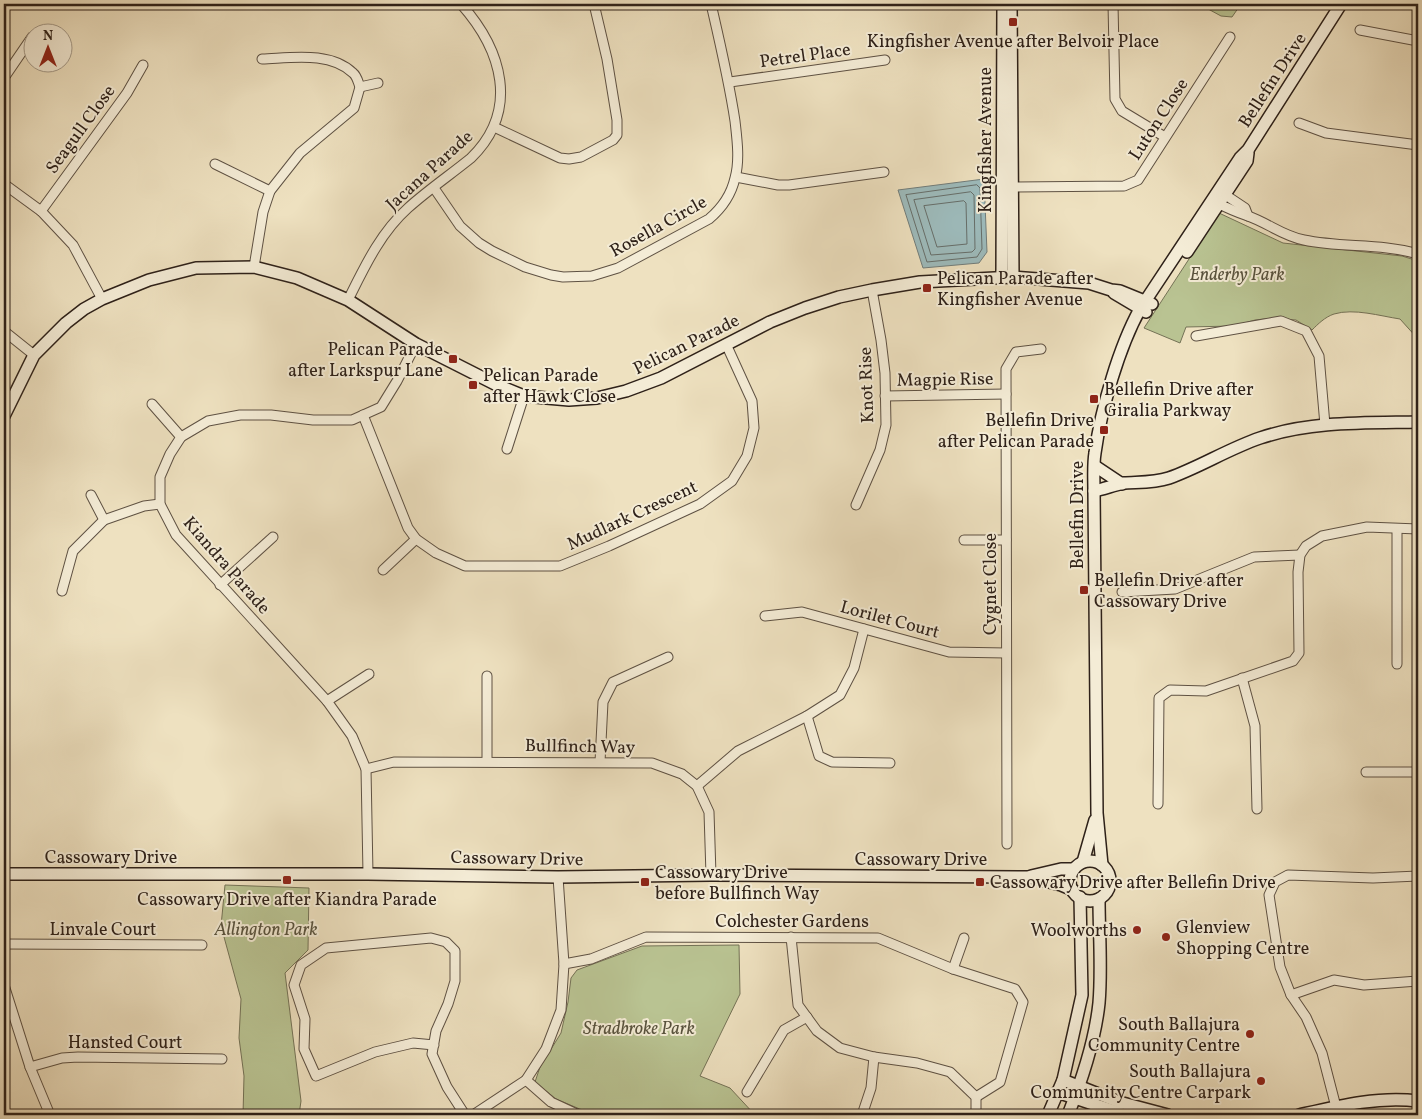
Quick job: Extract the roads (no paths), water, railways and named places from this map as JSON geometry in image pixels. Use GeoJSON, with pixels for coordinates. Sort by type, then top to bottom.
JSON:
{"type":"FeatureCollection","features":[{"type":"Feature","properties":{"kind":"street","name":"Jacana Parade"},"geometry":{"type":"LineString","coordinates":[[348,300],[365,264],[380,241],[408,208],[480,148],[494,127],[501,95],[500,76],[496,60],[485,36],[461,4]]}},
{"type":"Feature","properties":{"kind":"street"},"geometry":{"type":"LineString","coordinates":[[494,127],[560,158],[569,159],[581,157],[613,140],[617,135],[617,120],[607,59],[594,4]]}},
{"type":"Feature","properties":{"kind":"street","name":"Rosella Circle"},"geometry":{"type":"LineString","coordinates":[[434,188],[460,226],[479,243],[525,267],[550,275],[578,278],[618,268],[709,220],[726,201],[736,177],[738,158],[730,82],[711,4]]}},
{"type":"Feature","properties":{"kind":"street","name":"Kingfisher Avenue"},"geometry":{"type":"LineString","coordinates":[[1003,4],[1007,277]]}},
{"type":"Feature","properties":{"kind":"street","name":"Kingfisher Avenue"},"geometry":{"type":"LineString","coordinates":[[1007,186],[1011,4]]}},
{"type":"Feature","properties":{"kind":"street"},"geometry":{"type":"LineString","coordinates":[[1113,4],[1115,99],[1122,111],[1165,137]]}},
{"type":"Feature","properties":{"kind":"street","name":"Bellefin Drive"},"geometry":{"type":"LineString","coordinates":[[1102,865],[1097,813],[1094,466],[1100,428],[1115,370],[1129,329],[1146,307],[1219,197],[1240,158],[1248,150],[1341,4]]}},
{"type":"Feature","properties":{"kind":"street"},"geometry":{"type":"LineString","coordinates":[[1360,30],[1418,41]]}},
{"type":"Feature","properties":{"kind":"street","name":"Luton Close"},"geometry":{"type":"LineString","coordinates":[[1007,186],[1124,186],[1138,180],[1230,36]]}},
{"type":"Feature","properties":{"kind":"street"},"geometry":{"type":"LineString","coordinates":[[4,78],[22,52]]}},
{"type":"Feature","properties":{"kind":"street"},"geometry":{"type":"LineString","coordinates":[[254,267],[263,212],[270,191],[300,153],[354,108],[360,87],[354,74],[337,62],[313,58],[262,60]]}},
{"type":"Feature","properties":{"kind":"street","name":"Petrel Place"},"geometry":{"type":"LineString","coordinates":[[730,82],[884,60]]}},
{"type":"Feature","properties":{"kind":"street","name":"Seagull Close"},"geometry":{"type":"LineString","coordinates":[[41,211],[127,93],[143,64]]}},
{"type":"Feature","properties":{"kind":"street"},"geometry":{"type":"LineString","coordinates":[[360,87],[378,83]]}},
{"type":"Feature","properties":{"kind":"street"},"geometry":{"type":"LineString","coordinates":[[1299,123],[1326,133],[1418,145]]}},
{"type":"Feature","properties":{"kind":"street"},"geometry":{"type":"LineString","coordinates":[[215,164],[270,191]]}},
{"type":"Feature","properties":{"kind":"street"},"geometry":{"type":"LineString","coordinates":[[736,177],[778,185],[884,172]]}},
{"type":"Feature","properties":{"kind":"street"},"geometry":{"type":"LineString","coordinates":[[4,184],[41,211],[73,245],[102,299]]}},
{"type":"Feature","properties":{"kind":"street"},"geometry":{"type":"LineString","coordinates":[[1219,197],[1245,208],[1248,216],[1282,234],[1302,240],[1389,248],[1418,254]]}},
{"type":"Feature","properties":{"kind":"street","name":"Pelican Parade"},"geometry":{"type":"LineString","coordinates":[[4,416],[34,355],[66,323],[84,309],[102,299],[149,280],[196,268],[254,267],[297,278],[348,300],[416,344],[479,376],[524,396],[569,400],[597,398],[626,391],[661,378],[766,324],[804,308],[839,297],[920,282],[1007,277],[1089,283],[1111,290],[1116,295],[1146,307]]}},
{"type":"Feature","properties":{"kind":"street","name":"Knot Rise"},"geometry":{"type":"LineString","coordinates":[[856,505],[880,450],[886,425],[881,340],[872,290]]}},
{"type":"Feature","properties":{"kind":"street"},"geometry":{"type":"LineString","coordinates":[[1196,336],[1281,321],[1306,331],[1319,356],[1325,425]]}},
{"type":"Feature","properties":{"kind":"street"},"geometry":{"type":"LineString","coordinates":[[4,330],[34,355]]}},
{"type":"Feature","properties":{"kind":"street","name":"Kiandra Parade"},"geometry":{"type":"LineString","coordinates":[[368,874],[366,769],[352,736],[327,701],[176,535],[160,504],[160,477],[170,454],[181,437],[208,422],[240,415],[270,415],[313,420],[352,420],[381,407],[398,382],[416,344]]}},
{"type":"Feature","properties":{"kind":"street","name":"Mudlark Crescent"},"geometry":{"type":"LineString","coordinates":[[363,415],[408,528],[416,539],[436,553],[465,566],[560,566],[609,546],[700,504],[732,481],[747,456],[754,428],[752,400],[726,344]]}},
{"type":"Feature","properties":{"kind":"street","name":"Cygnet Close"},"geometry":{"type":"LineString","coordinates":[[1007,844],[1006,369],[1016,352],[1041,349]]}},
{"type":"Feature","properties":{"kind":"street","name":"Magpie Rise"},"geometry":{"type":"LineString","coordinates":[[885,396],[1006,394]]}},
{"type":"Feature","properties":{"kind":"street"},"geometry":{"type":"LineString","coordinates":[[507,449],[524,396]]}},
{"type":"Feature","properties":{"kind":"street"},"geometry":{"type":"LineString","coordinates":[[152,404],[181,437]]}},
{"type":"Feature","properties":{"kind":"street"},"geometry":{"type":"LineString","coordinates":[[1094,491],[1122,484],[1151,482],[1168,478],[1259,438],[1280,433],[1346,423],[1418,422]]}},
{"type":"Feature","properties":{"kind":"street"},"geometry":{"type":"LineString","coordinates":[[1094,466],[1122,484]]}},
{"type":"Feature","properties":{"kind":"street"},"geometry":{"type":"LineString","coordinates":[[91,495],[104,520]]}},
{"type":"Feature","properties":{"kind":"street"},"geometry":{"type":"LineString","coordinates":[[62,591],[73,551],[104,520],[144,506],[160,504]]}},
{"type":"Feature","properties":{"kind":"street"},"geometry":{"type":"LineString","coordinates":[[1158,804],[1158,698],[1170,690],[1206,691],[1293,661],[1299,653],[1298,572],[1300,555],[1306,546],[1322,536],[1366,527],[1418,529]]}},
{"type":"Feature","properties":{"kind":"street"},"geometry":{"type":"LineString","coordinates":[[1397,529],[1397,664]]}},
{"type":"Feature","properties":{"kind":"street"},"geometry":{"type":"LineString","coordinates":[[220,585],[273,537]]}},
{"type":"Feature","properties":{"kind":"street"},"geometry":{"type":"LineString","coordinates":[[383,570],[416,539]]}},
{"type":"Feature","properties":{"kind":"street"},"geometry":{"type":"LineString","coordinates":[[964,540],[1006,540]]}},
{"type":"Feature","properties":{"kind":"street"},"geometry":{"type":"LineString","coordinates":[[1122,592],[1175,589],[1254,558],[1300,555]]}},
{"type":"Feature","properties":{"kind":"street","name":"Lorilet Court"},"geometry":{"type":"LineString","coordinates":[[766,616],[802,612],[948,652],[1006,653]]}},
{"type":"Feature","properties":{"kind":"street"},"geometry":{"type":"LineString","coordinates":[[711,875],[709,812],[697,786],[738,751],[807,716],[840,695],[854,668],[864,629]]}},
{"type":"Feature","properties":{"kind":"street"},"geometry":{"type":"LineString","coordinates":[[600,762],[603,702],[613,682],[668,657]]}},
{"type":"Feature","properties":{"kind":"street"},"geometry":{"type":"LineString","coordinates":[[327,701],[369,674]]}},
{"type":"Feature","properties":{"kind":"street"},"geometry":{"type":"LineString","coordinates":[[487,676],[487,761]]}},
{"type":"Feature","properties":{"kind":"street"},"geometry":{"type":"LineString","coordinates":[[1242,678],[1255,726],[1257,809]]}},
{"type":"Feature","properties":{"kind":"street"},"geometry":{"type":"LineString","coordinates":[[807,716],[819,756],[832,762],[890,763]]}},
{"type":"Feature","properties":{"kind":"street","name":"Bullfinch Way"},"geometry":{"type":"LineString","coordinates":[[366,769],[394,762],[652,763],[682,774],[697,786]]}},
{"type":"Feature","properties":{"kind":"street"},"geometry":{"type":"LineString","coordinates":[[1366,772],[1418,772]]}},
{"type":"Feature","properties":{"kind":"street","name":"Bellefin Drive"},"geometry":{"type":"LineString","coordinates":[[1079,865],[1097,813]]}},
{"type":"Feature","properties":{"kind":"street"},"geometry":{"type":"LineString","coordinates":[[1048,1115],[1063,1080],[1082,995],[1076,894],[1070,879],[1079,865],[1091,861],[1102,865],[1106,869],[1110,877],[1110,886],[1099,899],[1092,900],[1076,894]]}},
{"type":"Feature","properties":{"kind":"street","name":"Cassowary Drive"},"geometry":{"type":"LineString","coordinates":[[4,874],[1029,876],[1079,865]]}},
{"type":"Feature","properties":{"kind":"street"},"geometry":{"type":"LineString","coordinates":[[1336,1106],[1322,1053],[1306,1017],[1290,995],[1280,967],[1269,895],[1275,882],[1288,875],[1374,878],[1418,876]]}},
{"type":"Feature","properties":{"kind":"street"},"geometry":{"type":"LineString","coordinates":[[473,1115],[526,1080],[546,1049],[561,1010],[564,964],[558,876]]}},
{"type":"Feature","properties":{"kind":"street","name":"Cassowary Drive"},"geometry":{"type":"LineString","coordinates":[[1029,876],[1076,894]]}},
{"type":"Feature","properties":{"kind":"street"},"geometry":{"type":"LineString","coordinates":[[1068,1115],[1079,1087],[1099,1003],[1099,899]]}},
{"type":"Feature","properties":{"kind":"street","name":"Colchester Gardens"},"geometry":{"type":"LineString","coordinates":[[564,964],[591,959],[646,937],[878,938],[953,969],[1015,989],[1023,1002],[1000,1082],[976,1097]]}},
{"type":"Feature","properties":{"kind":"street"},"geometry":{"type":"LineString","coordinates":[[434,1045],[413,1043],[375,1052],[316,1076],[304,1050],[305,1019],[294,985],[301,965],[326,948],[431,938],[446,942],[455,951],[455,981],[448,1004],[436,1031],[434,1045],[432,1054],[447,1087],[465,1115]]}},
{"type":"Feature","properties":{"kind":"street"},"geometry":{"type":"LineString","coordinates":[[790,938],[798,1005],[816,1031],[840,1048],[874,1057],[917,1063],[950,1072],[976,1097],[976,1115]]}},
{"type":"Feature","properties":{"kind":"street"},"geometry":{"type":"LineString","coordinates":[[953,969],[964,938]]}},
{"type":"Feature","properties":{"kind":"street","name":"Linvale Court"},"geometry":{"type":"LineString","coordinates":[[4,944],[202,945]]}},
{"type":"Feature","properties":{"kind":"street"},"geometry":{"type":"LineString","coordinates":[[1290,995],[1334,980],[1364,984],[1418,981]]}},
{"type":"Feature","properties":{"kind":"street"},"geometry":{"type":"LineString","coordinates":[[4,985],[30,1066],[50,1115]]}},
{"type":"Feature","properties":{"kind":"street"},"geometry":{"type":"LineString","coordinates":[[747,1092],[784,1030],[806,1017]]}},
{"type":"Feature","properties":{"kind":"street","name":"Hansted Court"},"geometry":{"type":"LineString","coordinates":[[30,1066],[62,1058],[78,1057],[222,1059]]}},
{"type":"Feature","properties":{"kind":"street"},"geometry":{"type":"LineString","coordinates":[[862,1115],[871,1088],[874,1057]]}},
{"type":"Feature","properties":{"kind":"street"},"geometry":{"type":"LineString","coordinates":[[526,1080],[551,1102],[579,1115]]}},
{"type":"Feature","properties":{"kind":"street"},"geometry":{"type":"LineString","coordinates":[[1063,1080],[1119,1102],[1168,1115]]}},
{"type":"Feature","properties":{"kind":"street"},"geometry":{"type":"LineString","coordinates":[[1057,1092],[1126,1115]]}},
{"type":"Feature","properties":{"kind":"street"},"geometry":{"type":"LineString","coordinates":[[1299,1115],[1336,1106],[1391,1100],[1418,1100]]}},
{"type":"Feature","properties":{"kind":"water"},"geometry":{"type":"Polygon","coordinates":[[[984,179],[987,252],[979,263],[923,268],[898,190],[984,179]]]}},
{"type":"Feature","properties":{"kind":"place","name":"Kingfisher Avenue after Belvoir Place"},"geometry":{"type":"Point","coordinates":[1013,22]}},
{"type":"Feature","properties":{"kind":"place","name":"Pelican Parade after Kingfisher Avenue"},"geometry":{"type":"Point","coordinates":[927,288]}},
{"type":"Feature","properties":{"kind":"place","name":"Pelican Parade after Larkspur Lane"},"geometry":{"type":"Point","coordinates":[453,359]}},
{"type":"Feature","properties":{"kind":"place","name":"Pelican Parade after Hawk Close"},"geometry":{"type":"Point","coordinates":[473,385]}},
{"type":"Feature","properties":{"kind":"place","name":"Bellefin Drive after Giralia Parkway"},"geometry":{"type":"Point","coordinates":[1094,399]}},
{"type":"Feature","properties":{"kind":"place","name":"Bellefin Drive after Pelican Parade"},"geometry":{"type":"Point","coordinates":[1104,430]}},
{"type":"Feature","properties":{"kind":"place","name":"Bellefin Drive after Cassowary Drive"},"geometry":{"type":"Point","coordinates":[1084,590]}},
{"type":"Feature","properties":{"kind":"place","name":"Cassowary Drive after Kiandra Parade"},"geometry":{"type":"Point","coordinates":[287,880]}},
{"type":"Feature","properties":{"kind":"place","name":"Cassowary Drive before Bullfinch Way"},"geometry":{"type":"Point","coordinates":[645,882]}},
{"type":"Feature","properties":{"kind":"place","name":"Cassowary Drive after Bellefin Drive"},"geometry":{"type":"Point","coordinates":[980,882]}},
{"type":"Feature","properties":{"kind":"place","name":"Woolworths"},"geometry":{"type":"Point","coordinates":[1137,930]}},
{"type":"Feature","properties":{"kind":"place","name":"Glenview Shopping Centre"},"geometry":{"type":"Point","coordinates":[1166,937]}},
{"type":"Feature","properties":{"kind":"place","name":"South Ballajura Community Centre"},"geometry":{"type":"Point","coordinates":[1250,1034]}},
{"type":"Feature","properties":{"kind":"place","name":"South Ballajura Community Centre Carpark"},"geometry":{"type":"Point","coordinates":[1261,1081]}},
{"type":"Feature","properties":{"kind":"park label","name":"Enderby Park"},"geometry":{"type":"Point","coordinates":[1237,274]}},
{"type":"Feature","properties":{"kind":"park label","name":"Allington Park"},"geometry":{"type":"Point","coordinates":[266,929]}},
{"type":"Feature","properties":{"kind":"park label","name":"Stradbroke Park"},"geometry":{"type":"Point","coordinates":[639,1028]}}]}
